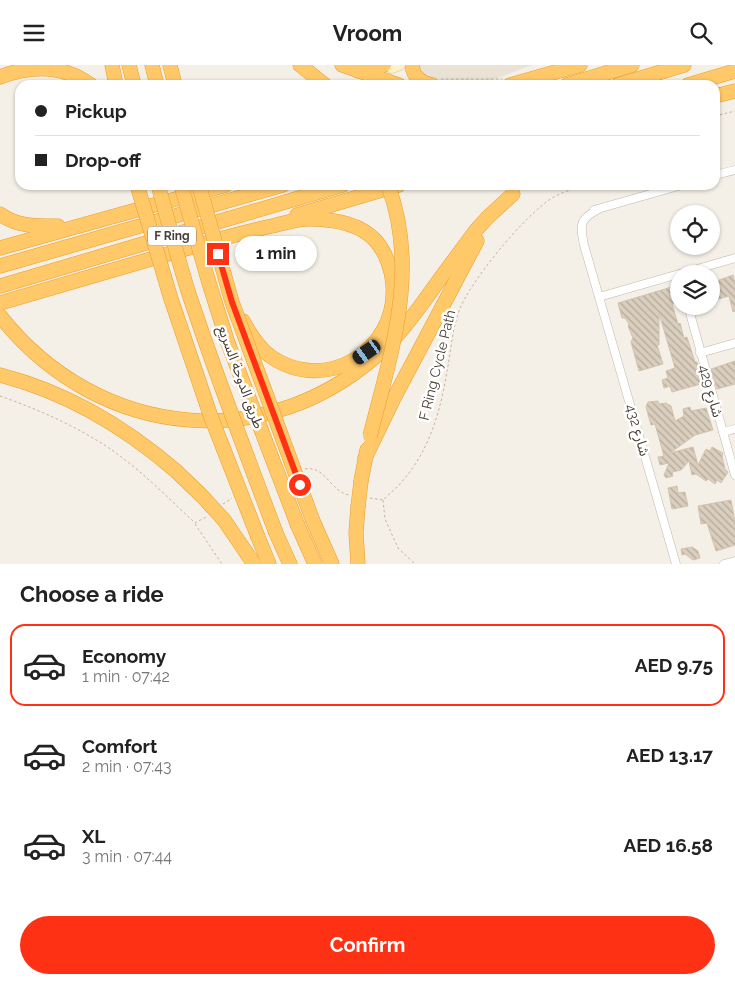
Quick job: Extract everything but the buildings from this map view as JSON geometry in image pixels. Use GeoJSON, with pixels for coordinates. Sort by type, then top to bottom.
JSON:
{"type":"FeatureCollection","features":[{"type":"Feature","properties":{"kind":"highway"},"geometry":{"type":"LineString","coordinates":[[112,65],[115,80]]}},
{"type":"Feature","properties":{"kind":"highway"},"geometry":{"type":"LineString","coordinates":[[129,65],[133,80]]}},
{"type":"Feature","properties":{"kind":"highway"},"geometry":{"type":"LineString","coordinates":[[152,65],[156,80]]}},
{"type":"Feature","properties":{"kind":"highway"},"geometry":{"type":"LineString","coordinates":[[170,65],[173,80]]}},
{"type":"Feature","properties":{"kind":"highway"},"geometry":{"type":"LineString","coordinates":[[300,65],[319,80]]}},
{"type":"Feature","properties":{"kind":"highway"},"geometry":{"type":"LineString","coordinates":[[348,68],[368,71],[385,65]]}},
{"type":"Feature","properties":{"kind":"highway"},"geometry":{"type":"LineString","coordinates":[[412,65],[419,80]]}},
{"type":"Feature","properties":{"kind":"highway"},"geometry":{"type":"LineString","coordinates":[[513,80],[580,65]]}},
{"type":"Feature","properties":{"kind":"highway"},"geometry":{"type":"LineString","coordinates":[[584,80],[632,65]]}},
{"type":"Feature","properties":{"kind":"highway"},"geometry":{"type":"LineString","coordinates":[[634,80],[684,65]]}},
{"type":"Feature","properties":{"kind":"highway"},"geometry":{"type":"LineString","coordinates":[[0,77],[14,71],[32,67],[45,67],[59,68],[73,73],[83,80]]}},
{"type":"Feature","properties":{"kind":"highway"},"geometry":{"type":"LineString","coordinates":[[348,68],[384,80]]}},
{"type":"Feature","properties":{"kind":"highway"},"geometry":{"type":"LineString","coordinates":[[705,80],[735,71]]}},
{"type":"Feature","properties":{"kind":"highway"},"geometry":{"type":"LineString","coordinates":[[580,80],[595,77]]}},
{"type":"Feature","properties":{"kind":"highway"},"geometry":{"type":"LineString","coordinates":[[720,95],[735,91]]}},
{"type":"Feature","properties":{"kind":"highway"},"geometry":{"type":"LineString","coordinates":[[138,190],[180,327],[211,417],[269,564]]}},
{"type":"Feature","properties":{"kind":"highway","name":"طريق الدوحة السريع"},"geometry":{"type":"LineString","coordinates":[[159,190],[188,290],[208,350],[276,533],[290,564]]}},
{"type":"Feature","properties":{"kind":"highway","name":"طريق الدوحة السريع"},"geometry":{"type":"LineString","coordinates":[[182,190],[228,343],[298,526],[315,564]]}},
{"type":"Feature","properties":{"kind":"highway"},"geometry":{"type":"LineString","coordinates":[[200,190],[232,302],[313,521],[332,564]]}},
{"type":"Feature","properties":{"kind":"highway"},"geometry":{"type":"LineString","coordinates":[[0,248],[209,190]]}},
{"type":"Feature","properties":{"kind":"highway","name":"F Ring"},"geometry":{"type":"LineString","coordinates":[[0,266],[266,190]]}},
{"type":"Feature","properties":{"kind":"highway","name":"F Ring"},"geometry":{"type":"LineString","coordinates":[[0,285],[326,190]]}},
{"type":"Feature","properties":{"kind":"highway"},"geometry":{"type":"LineString","coordinates":[[0,303],[383,190]]}},
{"type":"Feature","properties":{"kind":"highway"},"geometry":{"type":"LineString","coordinates":[[358,564],[356,533],[358,500],[365,458],[396,334],[402,294],[403,271],[400,231],[389,190]]}},
{"type":"Feature","properties":{"kind":"highway"},"geometry":{"type":"LineString","coordinates":[[365,458],[394,398],[475,245],[491,219],[519,190]]}},
{"type":"Feature","properties":{"kind":"highway"},"geometry":{"type":"LineString","coordinates":[[0,316],[21,340],[46,363],[84,389],[112,403],[155,416],[205,422],[278,410],[311,398],[333,387],[387,346],[411,319],[483,223],[519,190]]}},
{"type":"Feature","properties":{"kind":"highway"},"geometry":{"type":"LineString","coordinates":[[0,215],[16,223],[32,226],[63,225],[132,212]]}},
{"type":"Feature","properties":{"kind":"highway"},"geometry":{"type":"LineString","coordinates":[[223,271],[250,333],[264,351],[298,369],[314,370],[341,367],[367,352],[378,339],[386,325],[393,299],[393,280],[385,255],[375,240],[357,226],[335,221],[308,219],[244,232]]}},
{"type":"Feature","properties":{"kind":"highway"},"geometry":{"type":"LineString","coordinates":[[0,375],[40,388],[100,415],[148,447],[202,496],[224,521],[254,564]]}},
{"type":"Feature","properties":{"kind":"street"},"geometry":{"type":"LineString","coordinates":[[385,65],[392,68],[400,65]]}},
{"type":"Feature","properties":{"kind":"street"},"geometry":{"type":"LineString","coordinates":[[720,174],[735,169]]}},
{"type":"Feature","properties":{"kind":"street","name":"شارع 432"},"geometry":{"type":"LineString","coordinates":[[665,190],[583,213],[578,219],[577,227],[584,245],[676,564]]}},
{"type":"Feature","properties":{"kind":"street"},"geometry":{"type":"LineString","coordinates":[[711,265],[735,258]]}},
{"type":"Feature","properties":{"kind":"street"},"geometry":{"type":"LineString","coordinates":[[599,297],[670,277]]}},
{"type":"Feature","properties":{"kind":"street","name":"شارع 429"},"geometry":{"type":"LineString","coordinates":[[690,315],[735,475]]}},
{"type":"Feature","properties":{"kind":"street"},"geometry":{"type":"LineString","coordinates":[[700,353],[735,343]]}},
{"type":"Feature","properties":{"kind":"street"},"geometry":{"type":"LineString","coordinates":[[723,432],[735,429]]}},
{"type":"Feature","properties":{"kind":"street"},"geometry":{"type":"LineString","coordinates":[[724,564],[735,561]]}},
{"type":"Feature","properties":{"kind":"path"},"geometry":{"type":"LineString","coordinates":[[720,116],[735,111]]}},
{"type":"Feature","properties":{"kind":"path","name":"F Ring Cycle Path"},"geometry":{"type":"LineString","coordinates":[[383,501],[404,479],[425,448],[436,419],[445,383],[459,311],[475,283],[493,257],[528,217],[553,198],[572,190]]}},
{"type":"Feature","properties":{"kind":"path"},"geometry":{"type":"LineString","coordinates":[[0,396],[30,406],[98,441],[131,465],[195,523],[222,564]]}},
{"type":"Feature","properties":{"kind":"path"},"geometry":{"type":"LineString","coordinates":[[299,471],[308,468],[318,470],[342,494],[358,500],[383,501],[385,519],[398,548],[415,564]]}},
{"type":"Feature","properties":{"kind":"path"},"geometry":{"type":"LineString","coordinates":[[221,506],[238,495]]}},
{"type":"Feature","properties":{"kind":"path"},"geometry":{"type":"LineString","coordinates":[[195,523],[208,517]]}},
{"type":"Feature","properties":{"kind":"shaded area"},"geometry":{"type":"Polygon","coordinates":[[[408,65],[532,65],[492,80],[411,80],[408,65]]]}},
{"type":"Feature","properties":{"kind":"route"},"geometry":{"type":"LineString","coordinates":[[218,254],[232,302],[300,485]]}}]}
